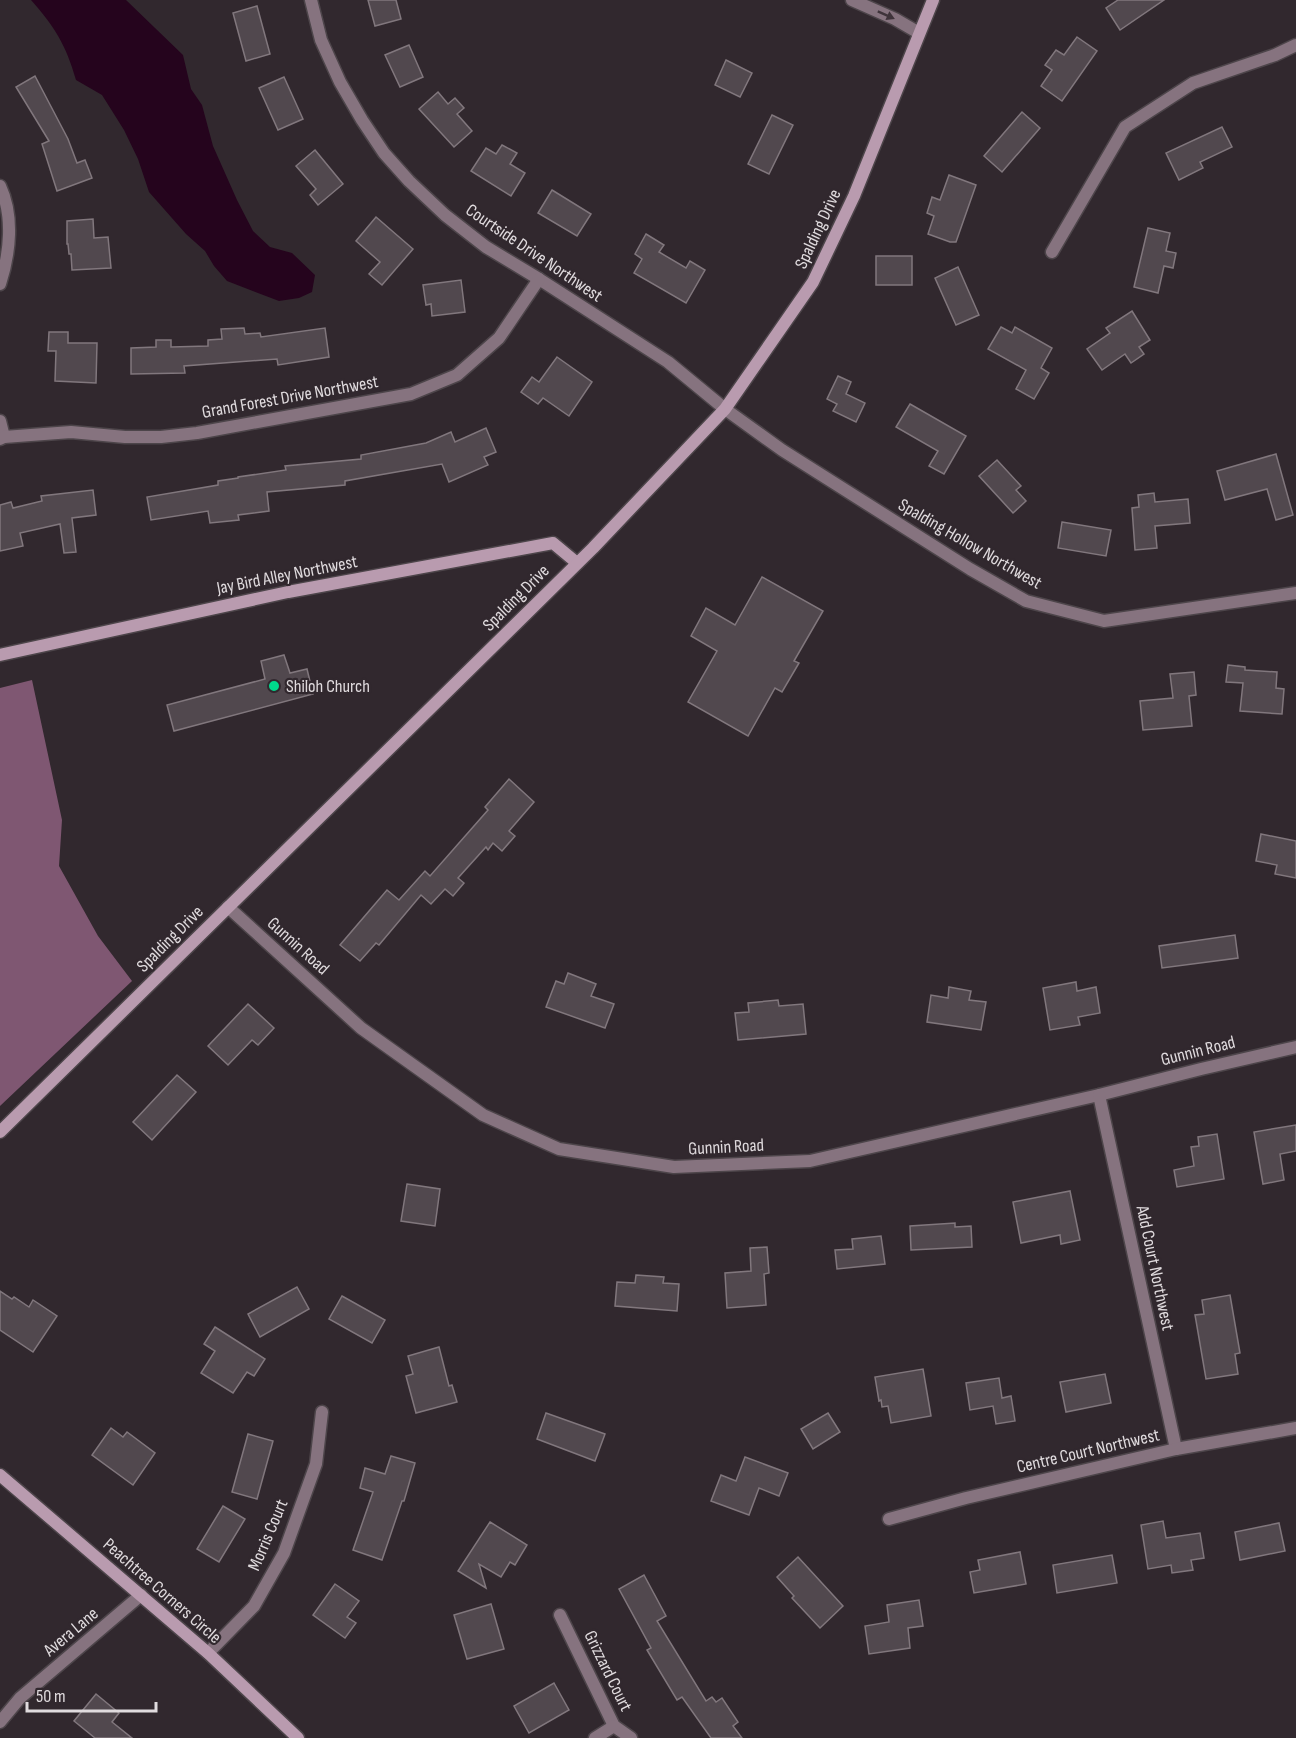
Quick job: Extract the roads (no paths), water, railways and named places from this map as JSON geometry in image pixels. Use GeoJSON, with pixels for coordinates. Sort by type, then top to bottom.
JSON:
{"type":"FeatureCollection","features":[{"type":"Feature","properties":{"kind":"main road","name":"Spalding Drive"},"geometry":{"type":"LineString","coordinates":[[0,1132],[607,534],[725,409],[813,282],[854,195],[933,0]]}},
{"type":"Feature","properties":{"kind":"main road","name":"Jay Bird Alley Northwest"},"geometry":{"type":"LineString","coordinates":[[0,655],[288,592],[553,543],[576,563]]}},
{"type":"Feature","properties":{"kind":"main road","name":"Peachtree Corners Circle"},"geometry":{"type":"LineString","coordinates":[[0,1475],[208,1653],[298,1738]]}},
{"type":"Feature","properties":{"kind":"street","name":"Courtside Drive Northwest"},"geometry":{"type":"LineString","coordinates":[[312,0],[321,40],[340,82],[384,153],[409,181],[445,215],[486,247],[668,362],[725,409]]}},
{"type":"Feature","properties":{"kind":"street"},"geometry":{"type":"LineString","coordinates":[[852,0],[919,33]]}},
{"type":"Feature","properties":{"kind":"street"},"geometry":{"type":"LineString","coordinates":[[1052,252],[1125,127],[1193,83],[1275,55],[1296,45]]}},
{"type":"Feature","properties":{"kind":"street"},"geometry":{"type":"LineString","coordinates":[[0,186],[7,201],[9,242],[0,284]]}},
{"type":"Feature","properties":{"kind":"street","name":"Grand Forest Drive Northwest"},"geometry":{"type":"LineString","coordinates":[[2,438],[71,432],[125,437],[161,437],[197,433],[411,394],[457,375],[499,338],[538,279]]}},
{"type":"Feature","properties":{"kind":"street","name":"Spalding Hollow Northwest"},"geometry":{"type":"LineString","coordinates":[[725,409],[820,475],[1026,601],[1104,621],[1296,593]]}},
{"type":"Feature","properties":{"kind":"street"},"geometry":{"type":"LineString","coordinates":[[0,421],[2,438]]}},
{"type":"Feature","properties":{"kind":"street","name":"Gunnin Road"},"geometry":{"type":"LineString","coordinates":[[228,907],[361,1028],[483,1115],[559,1149],[674,1167],[810,1161],[1296,1047]]}},
{"type":"Feature","properties":{"kind":"street","name":"Add Court Northwest"},"geometry":{"type":"LineString","coordinates":[[1099,1095],[1176,1449]]}},
{"type":"Feature","properties":{"kind":"street","name":"Morris Court"},"geometry":{"type":"LineString","coordinates":[[208,1653],[254,1606],[284,1553],[316,1464],[322,1412]]}},
{"type":"Feature","properties":{"kind":"street","name":"Centre Court Northwest"},"geometry":{"type":"LineString","coordinates":[[890,1519],[966,1498],[1176,1449],[1296,1428]]}},
{"type":"Feature","properties":{"kind":"street","name":"Avera Lane"},"geometry":{"type":"LineString","coordinates":[[0,1722],[20,1698],[141,1595]]}},
{"type":"Feature","properties":{"kind":"street","name":"Grizzard Court"},"geometry":{"type":"LineString","coordinates":[[560,1615],[614,1726],[631,1738]]}},
{"type":"Feature","properties":{"kind":"street"},"geometry":{"type":"LineString","coordinates":[[595,1738],[614,1726]]}},
{"type":"Feature","properties":{"kind":"place","name":"Shiloh Church"},"geometry":{"type":"Point","coordinates":[274,686]}}]}
